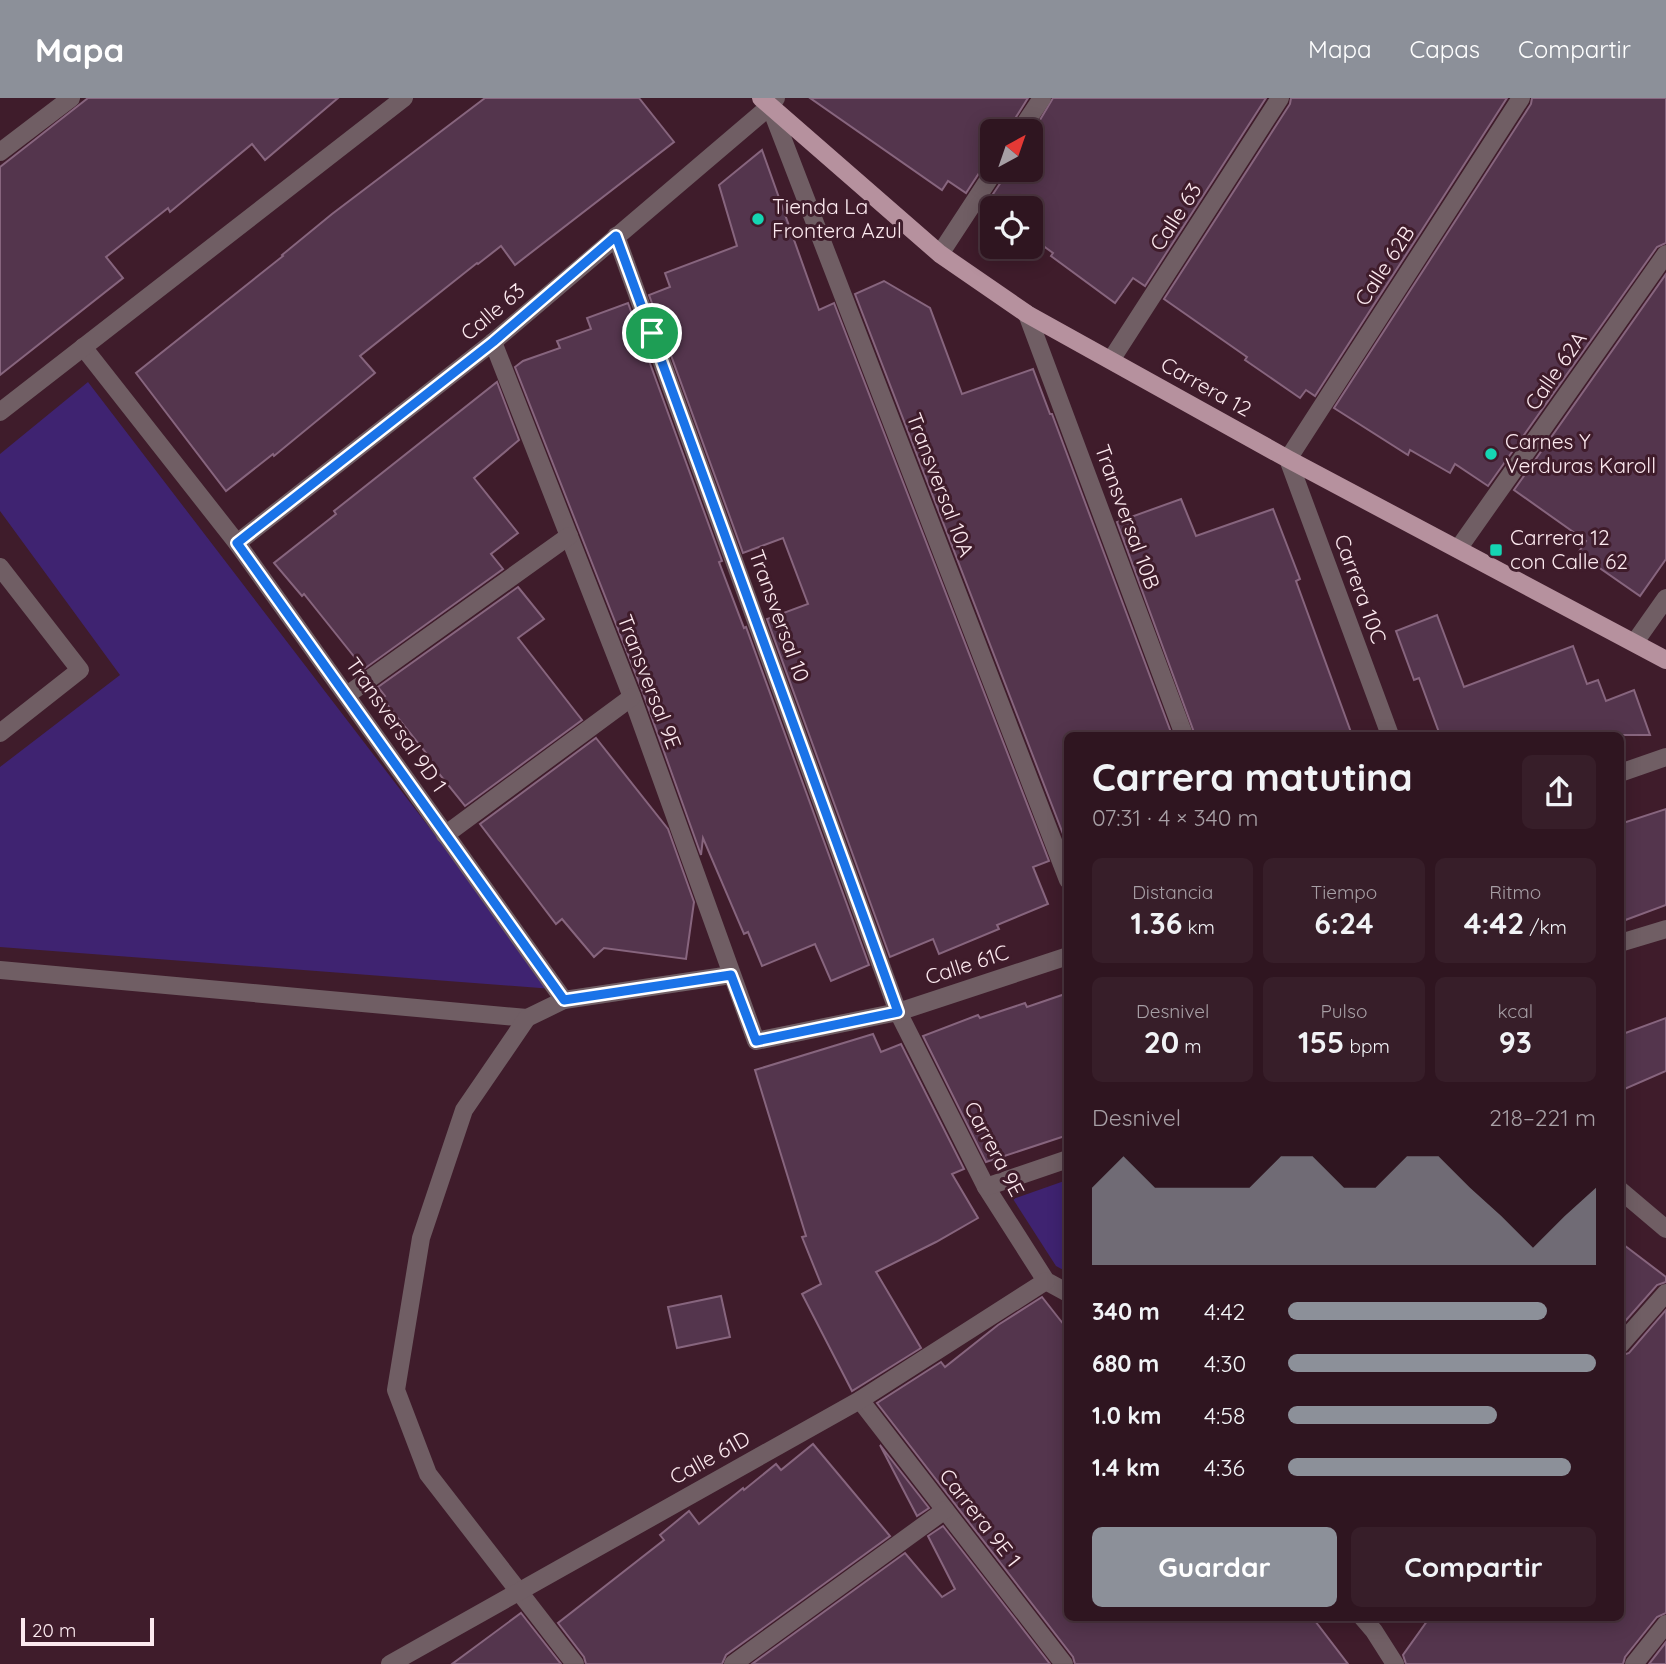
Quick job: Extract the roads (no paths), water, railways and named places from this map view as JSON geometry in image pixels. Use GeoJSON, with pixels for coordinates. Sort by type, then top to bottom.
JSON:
{"type":"FeatureCollection","features":[{"type":"Feature","properties":{"kind":"main road","name":"Carrera 12"},"geometry":{"type":"LineString","coordinates":[[769,101],[940,254],[1027,314],[1288,459],[1666,660]]}},
{"type":"Feature","properties":{"kind":"street"},"geometry":{"type":"LineString","coordinates":[[0,152],[71,98]]}},
{"type":"Feature","properties":{"kind":"street"},"geometry":{"type":"LineString","coordinates":[[0,412],[404,98]]}},
{"type":"Feature","properties":{"kind":"street"},"geometry":{"type":"LineString","coordinates":[[1028,119],[1042,98]]}},
{"type":"Feature","properties":{"kind":"street","name":"Calle 63"},"geometry":{"type":"LineString","coordinates":[[1111,360],[1280,98]]}},
{"type":"Feature","properties":{"kind":"street","name":"Calle 62B"},"geometry":{"type":"LineString","coordinates":[[1288,459],[1521,98]]}},
{"type":"Feature","properties":{"kind":"street","name":"Calle 63"},"geometry":{"type":"LineString","coordinates":[[237,543],[493,342],[769,101]]}},
{"type":"Feature","properties":{"kind":"street","name":"Transversal 10A"},"geometry":{"type":"LineString","coordinates":[[769,101],[1064,870]]}},
{"type":"Feature","properties":{"kind":"street"},"geometry":{"type":"LineString","coordinates":[[940,254],[987,182]]}},
{"type":"Feature","properties":{"kind":"street","name":"Transversal 10"},"geometry":{"type":"LineString","coordinates":[[616,236],[898,1012]]}},
{"type":"Feature","properties":{"kind":"street","name":"Calle 62A"},"geometry":{"type":"LineString","coordinates":[[1458,549],[1666,254]]}},
{"type":"Feature","properties":{"kind":"street","name":"Transversal 10B"},"geometry":{"type":"LineString","coordinates":[[1027,314],[1183,732]]}},
{"type":"Feature","properties":{"kind":"street","name":"Transversal 9E"},"geometry":{"type":"LineString","coordinates":[[493,342],[632,697],[756,1041]]}},
{"type":"Feature","properties":{"kind":"street","name":"Transversal 9D 1"},"geometry":{"type":"LineString","coordinates":[[83,347],[237,543],[564,1000]]}},
{"type":"Feature","properties":{"kind":"street","name":"Carrera 10C"},"geometry":{"type":"LineString","coordinates":[[1288,459],[1389,732]]}},
{"type":"Feature","properties":{"kind":"street"},"geometry":{"type":"LineString","coordinates":[[346,695],[569,536]]}},
{"type":"Feature","properties":{"kind":"street"},"geometry":{"type":"LineString","coordinates":[[0,567],[80,670],[0,733]]}},
{"type":"Feature","properties":{"kind":"street"},"geometry":{"type":"LineString","coordinates":[[1634,642],[1666,598]]}},
{"type":"Feature","properties":{"kind":"street"},"geometry":{"type":"LineString","coordinates":[[445,835],[632,697]]}},
{"type":"Feature","properties":{"kind":"street"},"geometry":{"type":"LineString","coordinates":[[1624,772],[1666,757]]}},
{"type":"Feature","properties":{"kind":"street"},"geometry":{"type":"LineString","coordinates":[[1624,942],[1666,929]]}},
{"type":"Feature","properties":{"kind":"street","name":"Calle 61C"},"geometry":{"type":"LineString","coordinates":[[756,1041],[898,1012],[1064,957]]}},
{"type":"Feature","properties":{"kind":"street"},"geometry":{"type":"LineString","coordinates":[[0,970],[527,1017],[564,1000],[731,975]]}},
{"type":"Feature","properties":{"kind":"street","name":"Carrera 9E"},"geometry":{"type":"LineString","coordinates":[[898,1012],[986,1187],[1046,1281],[1064,1291]]}},
{"type":"Feature","properties":{"kind":"street"},"geometry":{"type":"LineString","coordinates":[[527,1017],[464,1110],[421,1238],[396,1390],[428,1474],[575,1664]]}},
{"type":"Feature","properties":{"kind":"street"},"geometry":{"type":"LineString","coordinates":[[986,1187],[1064,1160]]}},
{"type":"Feature","properties":{"kind":"street"},"geometry":{"type":"LineString","coordinates":[[1624,1194],[1666,1229]]}},
{"type":"Feature","properties":{"kind":"street","name":"Calle 61D"},"geometry":{"type":"LineString","coordinates":[[390,1664],[860,1400],[1046,1281]]}},
{"type":"Feature","properties":{"kind":"street"},"geometry":{"type":"LineString","coordinates":[[1624,1340],[1666,1293]]}},
{"type":"Feature","properties":{"kind":"street","name":"Carrera 9E 1"},"geometry":{"type":"LineString","coordinates":[[860,1400],[1065,1664]]}},
{"type":"Feature","properties":{"kind":"street"},"geometry":{"type":"LineString","coordinates":[[733,1664],[945,1510]]}},
{"type":"Feature","properties":{"kind":"street"},"geometry":{"type":"LineString","coordinates":[[1374,1622],[1395,1664]]}},
{"type":"Feature","properties":{"kind":"street"},"geometry":{"type":"LineString","coordinates":[[1634,1664],[1666,1624]]}},
{"type":"Feature","properties":{"kind":"place","name":"Tienda La Frontera Azul"},"geometry":{"type":"Point","coordinates":[758,219]}},
{"type":"Feature","properties":{"kind":"place","name":"Carnes Y Verduras Karoll"},"geometry":{"type":"Point","coordinates":[1491,454]}},
{"type":"Feature","properties":{"kind":"place","name":"Carrera 12 con Calle 62"},"geometry":{"type":"Point","coordinates":[1496,550]}}]}
